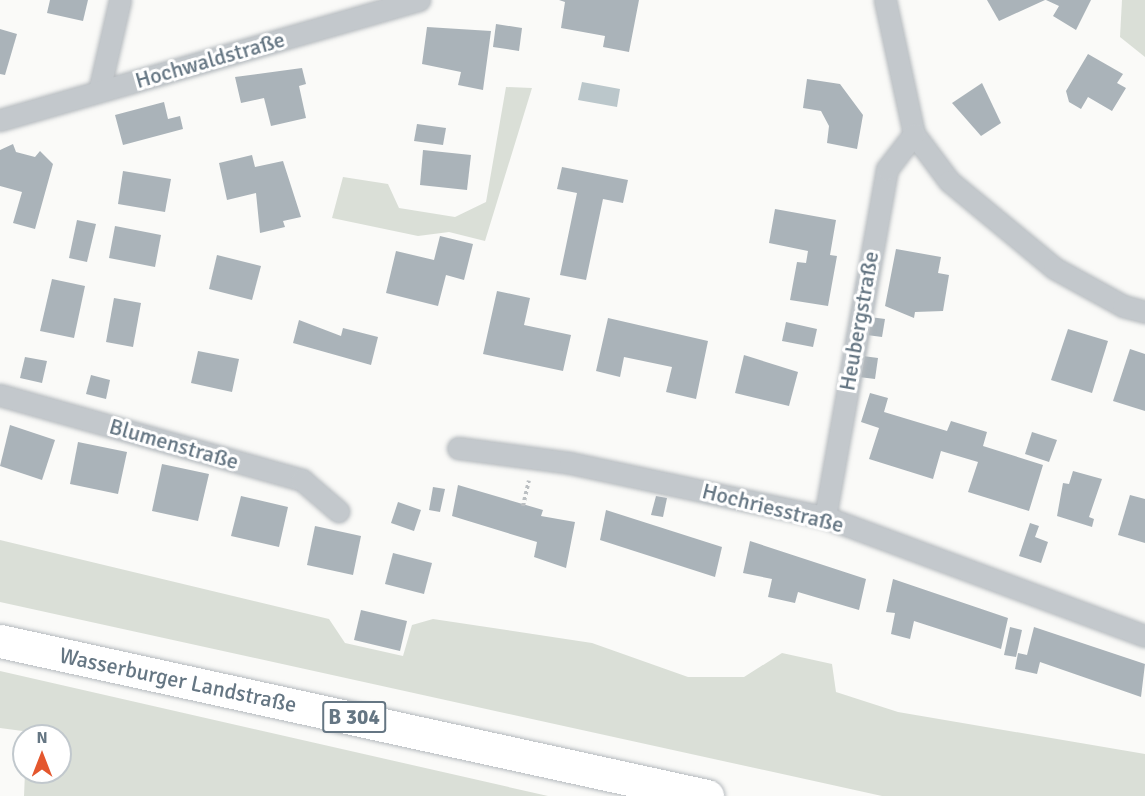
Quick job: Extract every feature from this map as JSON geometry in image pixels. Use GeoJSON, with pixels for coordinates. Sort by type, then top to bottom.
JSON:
{"type":"FeatureCollection","features":[{"type":"Feature","properties":{"kind":"main road","name":"Wasserburger Landstraße"},"geometry":{"type":"LineString","coordinates":[[0,641],[707,796]]}},
{"type":"Feature","properties":{"kind":"street"},"geometry":{"type":"LineString","coordinates":[[99,91],[120,0]]}},
{"type":"Feature","properties":{"kind":"street","name":"Hochwaldstraße"},"geometry":{"type":"LineString","coordinates":[[0,120],[419,0]]}},
{"type":"Feature","properties":{"kind":"street"},"geometry":{"type":"LineString","coordinates":[[885,0],[914,134],[949,180],[1009,233],[1054,268],[1124,306],[1145,312]]}},
{"type":"Feature","properties":{"kind":"street","name":"Heubergstraße"},"geometry":{"type":"LineString","coordinates":[[825,517],[887,170],[914,134]]}},
{"type":"Feature","properties":{"kind":"street","name":"Blumenstraße"},"geometry":{"type":"LineString","coordinates":[[0,395],[302,480],[338,511]]}},
{"type":"Feature","properties":{"kind":"street","name":"Hochriesstraße"},"geometry":{"type":"LineString","coordinates":[[458,448],[570,463],[825,517],[1145,636]]}},
{"type":"Feature","properties":{"kind":"shaded area"},"geometry":{"type":"Polygon","coordinates":[[[1122,0],[1145,0],[1145,57],[1120,37],[1122,0]]]}},
{"type":"Feature","properties":{"kind":"shaded area"},"geometry":{"type":"Polygon","coordinates":[[[582,82],[620,89],[617,107],[578,100],[582,82]]]}},
{"type":"Feature","properties":{"kind":"shaded area"},"geometry":{"type":"Polygon","coordinates":[[[506,87],[532,88],[485,241],[449,232],[418,236],[332,218],[343,177],[388,184],[399,208],[455,217],[486,202],[506,87]]]}},
{"type":"Feature","properties":{"kind":"shaded area"},"geometry":{"type":"Polygon","coordinates":[[[0,540],[329,619],[345,643],[403,656],[412,625],[433,619],[592,643],[688,677],[744,677],[782,653],[832,664],[836,692],[898,712],[1145,754],[1145,796],[882,796],[0,602],[0,540]]]}},
{"type":"Feature","properties":{"kind":"shaded area"},"geometry":{"type":"Polygon","coordinates":[[[0,671],[548,796],[24,796],[24,784],[72,784],[72,724],[12,724],[12,730],[0,728],[0,671]]]}},
{"type":"Feature","properties":{"kind":"building"},"geometry":{"type":"Polygon","coordinates":[[[50,0],[88,0],[83,21],[47,13],[50,0]]]}},
{"type":"Feature","properties":{"kind":"building"},"geometry":{"type":"Polygon","coordinates":[[[559,0],[639,0],[629,52],[603,47],[605,36],[561,28],[565,2],[559,0]]]}},
{"type":"Feature","properties":{"kind":"building"},"geometry":{"type":"Polygon","coordinates":[[[987,0],[1045,0],[999,21],[987,0]]]}},
{"type":"Feature","properties":{"kind":"building"},"geometry":{"type":"Polygon","coordinates":[[[1046,0],[1091,0],[1076,30],[1053,16],[1059,6],[1046,0]]]}},
{"type":"Feature","properties":{"kind":"building"},"geometry":{"type":"Polygon","coordinates":[[[496,24],[522,28],[519,51],[493,47],[496,24]]]}},
{"type":"Feature","properties":{"kind":"building"},"geometry":{"type":"Polygon","coordinates":[[[427,27],[491,31],[483,90],[458,85],[461,72],[422,64],[427,27]]]}},
{"type":"Feature","properties":{"kind":"building"},"geometry":{"type":"Polygon","coordinates":[[[0,29],[17,34],[5,75],[0,74],[0,29]]]}},
{"type":"Feature","properties":{"kind":"building"},"geometry":{"type":"Polygon","coordinates":[[[1088,54],[1123,74],[1117,83],[1126,88],[1112,111],[1088,97],[1081,109],[1069,102],[1066,91],[1088,54]]]}},
{"type":"Feature","properties":{"kind":"building"},"geometry":{"type":"Polygon","coordinates":[[[302,68],[306,84],[299,86],[306,118],[271,126],[264,98],[241,103],[235,77],[302,68]]]}},
{"type":"Feature","properties":{"kind":"building"},"geometry":{"type":"Polygon","coordinates":[[[807,79],[840,84],[863,115],[857,149],[827,143],[829,126],[821,111],[803,108],[807,79]]]}},
{"type":"Feature","properties":{"kind":"building"},"geometry":{"type":"Polygon","coordinates":[[[982,83],[1001,123],[981,136],[952,103],[982,83]]]}},
{"type":"Feature","properties":{"kind":"building"},"geometry":{"type":"Polygon","coordinates":[[[164,102],[168,119],[180,116],[183,129],[123,145],[115,115],[164,102]]]}},
{"type":"Feature","properties":{"kind":"building"},"geometry":{"type":"Polygon","coordinates":[[[417,124],[446,128],[443,145],[414,141],[417,124]]]}},
{"type":"Feature","properties":{"kind":"building"},"geometry":{"type":"Polygon","coordinates":[[[13,144],[16,152],[35,157],[40,151],[53,164],[35,229],[13,223],[22,192],[0,186],[0,150],[13,144]]]}},
{"type":"Feature","properties":{"kind":"building"},"geometry":{"type":"Polygon","coordinates":[[[423,150],[471,155],[467,190],[420,185],[423,150]]]}},
{"type":"Feature","properties":{"kind":"building"},"geometry":{"type":"Polygon","coordinates":[[[252,155],[255,167],[283,161],[301,217],[283,221],[285,227],[260,233],[256,193],[227,200],[219,163],[252,155]]]}},
{"type":"Feature","properties":{"kind":"building"},"geometry":{"type":"Polygon","coordinates":[[[562,167],[628,180],[623,203],[603,199],[586,280],[560,275],[577,193],[557,189],[562,167]]]}},
{"type":"Feature","properties":{"kind":"building"},"geometry":{"type":"Polygon","coordinates":[[[123,171],[171,179],[165,212],[118,204],[123,171]]]}},
{"type":"Feature","properties":{"kind":"building"},"geometry":{"type":"Polygon","coordinates":[[[775,209],[836,220],[830,255],[837,256],[828,306],[790,300],[797,262],[806,263],[808,251],[769,243],[775,209]]]}},
{"type":"Feature","properties":{"kind":"building"},"geometry":{"type":"Polygon","coordinates":[[[77,220],[96,224],[87,262],[69,258],[77,220]]]}},
{"type":"Feature","properties":{"kind":"building"},"geometry":{"type":"Polygon","coordinates":[[[115,226],[161,235],[155,267],[109,258],[115,226]]]}},
{"type":"Feature","properties":{"kind":"building"},"geometry":{"type":"Polygon","coordinates":[[[440,236],[473,244],[464,280],[446,275],[438,306],[386,293],[396,251],[434,260],[440,236]]]}},
{"type":"Feature","properties":{"kind":"building"},"geometry":{"type":"Polygon","coordinates":[[[896,249],[941,257],[938,273],[949,275],[943,311],[915,312],[914,318],[885,306],[896,249]]]}},
{"type":"Feature","properties":{"kind":"building"},"geometry":{"type":"Polygon","coordinates":[[[217,255],[261,266],[252,300],[209,289],[217,255]]]}},
{"type":"Feature","properties":{"kind":"building"},"geometry":{"type":"Polygon","coordinates":[[[52,279],[85,286],[74,338],[40,331],[52,279]]]}},
{"type":"Feature","properties":{"kind":"building"},"geometry":{"type":"Polygon","coordinates":[[[497,291],[530,298],[524,325],[571,335],[563,371],[483,354],[497,291]]]}},
{"type":"Feature","properties":{"kind":"building"},"geometry":{"type":"Polygon","coordinates":[[[114,298],[141,303],[133,347],[106,342],[114,298]]]}},
{"type":"Feature","properties":{"kind":"building"},"geometry":{"type":"Polygon","coordinates":[[[870,317],[885,319],[882,337],[867,335],[870,317]]]}},
{"type":"Feature","properties":{"kind":"building"},"geometry":{"type":"Polygon","coordinates":[[[608,318],[708,341],[696,399],[666,392],[672,367],[624,357],[620,377],[596,371],[608,318]]]}},
{"type":"Feature","properties":{"kind":"building"},"geometry":{"type":"Polygon","coordinates":[[[299,320],[341,336],[343,328],[378,337],[371,365],[293,343],[299,320]]]}},
{"type":"Feature","properties":{"kind":"building"},"geometry":{"type":"Polygon","coordinates":[[[786,322],[817,329],[813,347],[782,341],[786,322]]]}},
{"type":"Feature","properties":{"kind":"building"},"geometry":{"type":"Polygon","coordinates":[[[1068,329],[1108,341],[1092,393],[1051,380],[1068,329]]]}},
{"type":"Feature","properties":{"kind":"building"},"geometry":{"type":"Polygon","coordinates":[[[1130,349],[1145,354],[1145,411],[1113,401],[1130,349]]]}},
{"type":"Feature","properties":{"kind":"building"},"geometry":{"type":"Polygon","coordinates":[[[198,351],[239,359],[232,392],[191,383],[198,351]]]}},
{"type":"Feature","properties":{"kind":"building"},"geometry":{"type":"Polygon","coordinates":[[[744,355],[798,372],[789,406],[735,393],[744,355]]]}},
{"type":"Feature","properties":{"kind":"building"},"geometry":{"type":"Polygon","coordinates":[[[863,356],[878,358],[875,379],[859,377],[863,356]]]}},
{"type":"Feature","properties":{"kind":"building"},"geometry":{"type":"Polygon","coordinates":[[[25,357],[47,361],[42,383],[20,378],[25,357]]]}},
{"type":"Feature","properties":{"kind":"building"},"geometry":{"type":"Polygon","coordinates":[[[91,375],[110,380],[106,399],[86,394],[91,375]]]}},
{"type":"Feature","properties":{"kind":"building"},"geometry":{"type":"Polygon","coordinates":[[[870,393],[888,398],[884,412],[947,431],[951,421],[987,432],[983,446],[1043,465],[1029,511],[968,492],[978,462],[941,451],[933,479],[869,459],[879,428],[861,422],[870,393]]]}},
{"type":"Feature","properties":{"kind":"building"},"geometry":{"type":"Polygon","coordinates":[[[10,425],[55,440],[42,480],[0,466],[10,425]]]}},
{"type":"Feature","properties":{"kind":"building"},"geometry":{"type":"Polygon","coordinates":[[[1032,432],[1057,440],[1049,462],[1025,454],[1032,432]]]}},
{"type":"Feature","properties":{"kind":"building"},"geometry":{"type":"Polygon","coordinates":[[[78,442],[127,452],[118,494],[70,484],[78,442]]]}},
{"type":"Feature","properties":{"kind":"building"},"geometry":{"type":"Polygon","coordinates":[[[162,464],[209,474],[198,521],[152,511],[162,464]]]}},
{"type":"Feature","properties":{"kind":"building"},"geometry":{"type":"Polygon","coordinates":[[[1073,471],[1102,479],[1089,517],[1094,519],[1092,527],[1057,516],[1063,483],[1069,484],[1073,471]]]}},
{"type":"Feature","properties":{"kind":"building"},"geometry":{"type":"Polygon","coordinates":[[[458,485],[543,510],[541,516],[575,522],[566,568],[534,557],[537,542],[452,516],[458,485]]]}},
{"type":"Feature","properties":{"kind":"building"},"geometry":{"type":"Polygon","coordinates":[[[433,487],[445,489],[440,512],[429,510],[433,487]]]}},
{"type":"Feature","properties":{"kind":"building"},"geometry":{"type":"Polygon","coordinates":[[[1130,495],[1145,499],[1145,543],[1118,535],[1130,495]]]}},
{"type":"Feature","properties":{"kind":"building"},"geometry":{"type":"Polygon","coordinates":[[[241,496],[288,507],[279,547],[231,536],[241,496]]]}},
{"type":"Feature","properties":{"kind":"building"},"geometry":{"type":"Polygon","coordinates":[[[656,496],[667,498],[663,517],[651,515],[656,496]]]}},
{"type":"Feature","properties":{"kind":"building"},"geometry":{"type":"Polygon","coordinates":[[[398,502],[421,510],[414,531],[391,523],[398,502]]]}},
{"type":"Feature","properties":{"kind":"building"},"geometry":{"type":"Polygon","coordinates":[[[606,510],[722,547],[715,577],[600,540],[606,510]]]}},
{"type":"Feature","properties":{"kind":"building"},"geometry":{"type":"Polygon","coordinates":[[[1030,523],[1039,526],[1035,537],[1048,542],[1041,563],[1019,556],[1030,523]]]}},
{"type":"Feature","properties":{"kind":"building"},"geometry":{"type":"Polygon","coordinates":[[[315,526],[361,536],[353,575],[307,565],[315,526]]]}},
{"type":"Feature","properties":{"kind":"building"},"geometry":{"type":"Polygon","coordinates":[[[750,541],[866,579],[859,610],[798,592],[795,603],[768,597],[772,579],[743,573],[750,541]]]}},
{"type":"Feature","properties":{"kind":"building"},"geometry":{"type":"Polygon","coordinates":[[[393,553],[432,563],[424,594],[385,584],[393,553]]]}},
{"type":"Feature","properties":{"kind":"building"},"geometry":{"type":"Polygon","coordinates":[[[893,579],[1008,618],[1001,649],[914,621],[910,639],[891,634],[895,613],[886,612],[893,579]]]}},
{"type":"Feature","properties":{"kind":"building"},"geometry":{"type":"Polygon","coordinates":[[[361,610],[407,621],[400,651],[354,640],[361,610]]]}},
{"type":"Feature","properties":{"kind":"building"},"geometry":{"type":"Polygon","coordinates":[[[1010,627],[1022,630],[1016,657],[1004,655],[1010,627]]]}},
{"type":"Feature","properties":{"kind":"building"},"geometry":{"type":"Polygon","coordinates":[[[1034,627],[1145,664],[1141,697],[1040,662],[1037,674],[1015,669],[1018,653],[1027,655],[1034,627]]]}}]}
